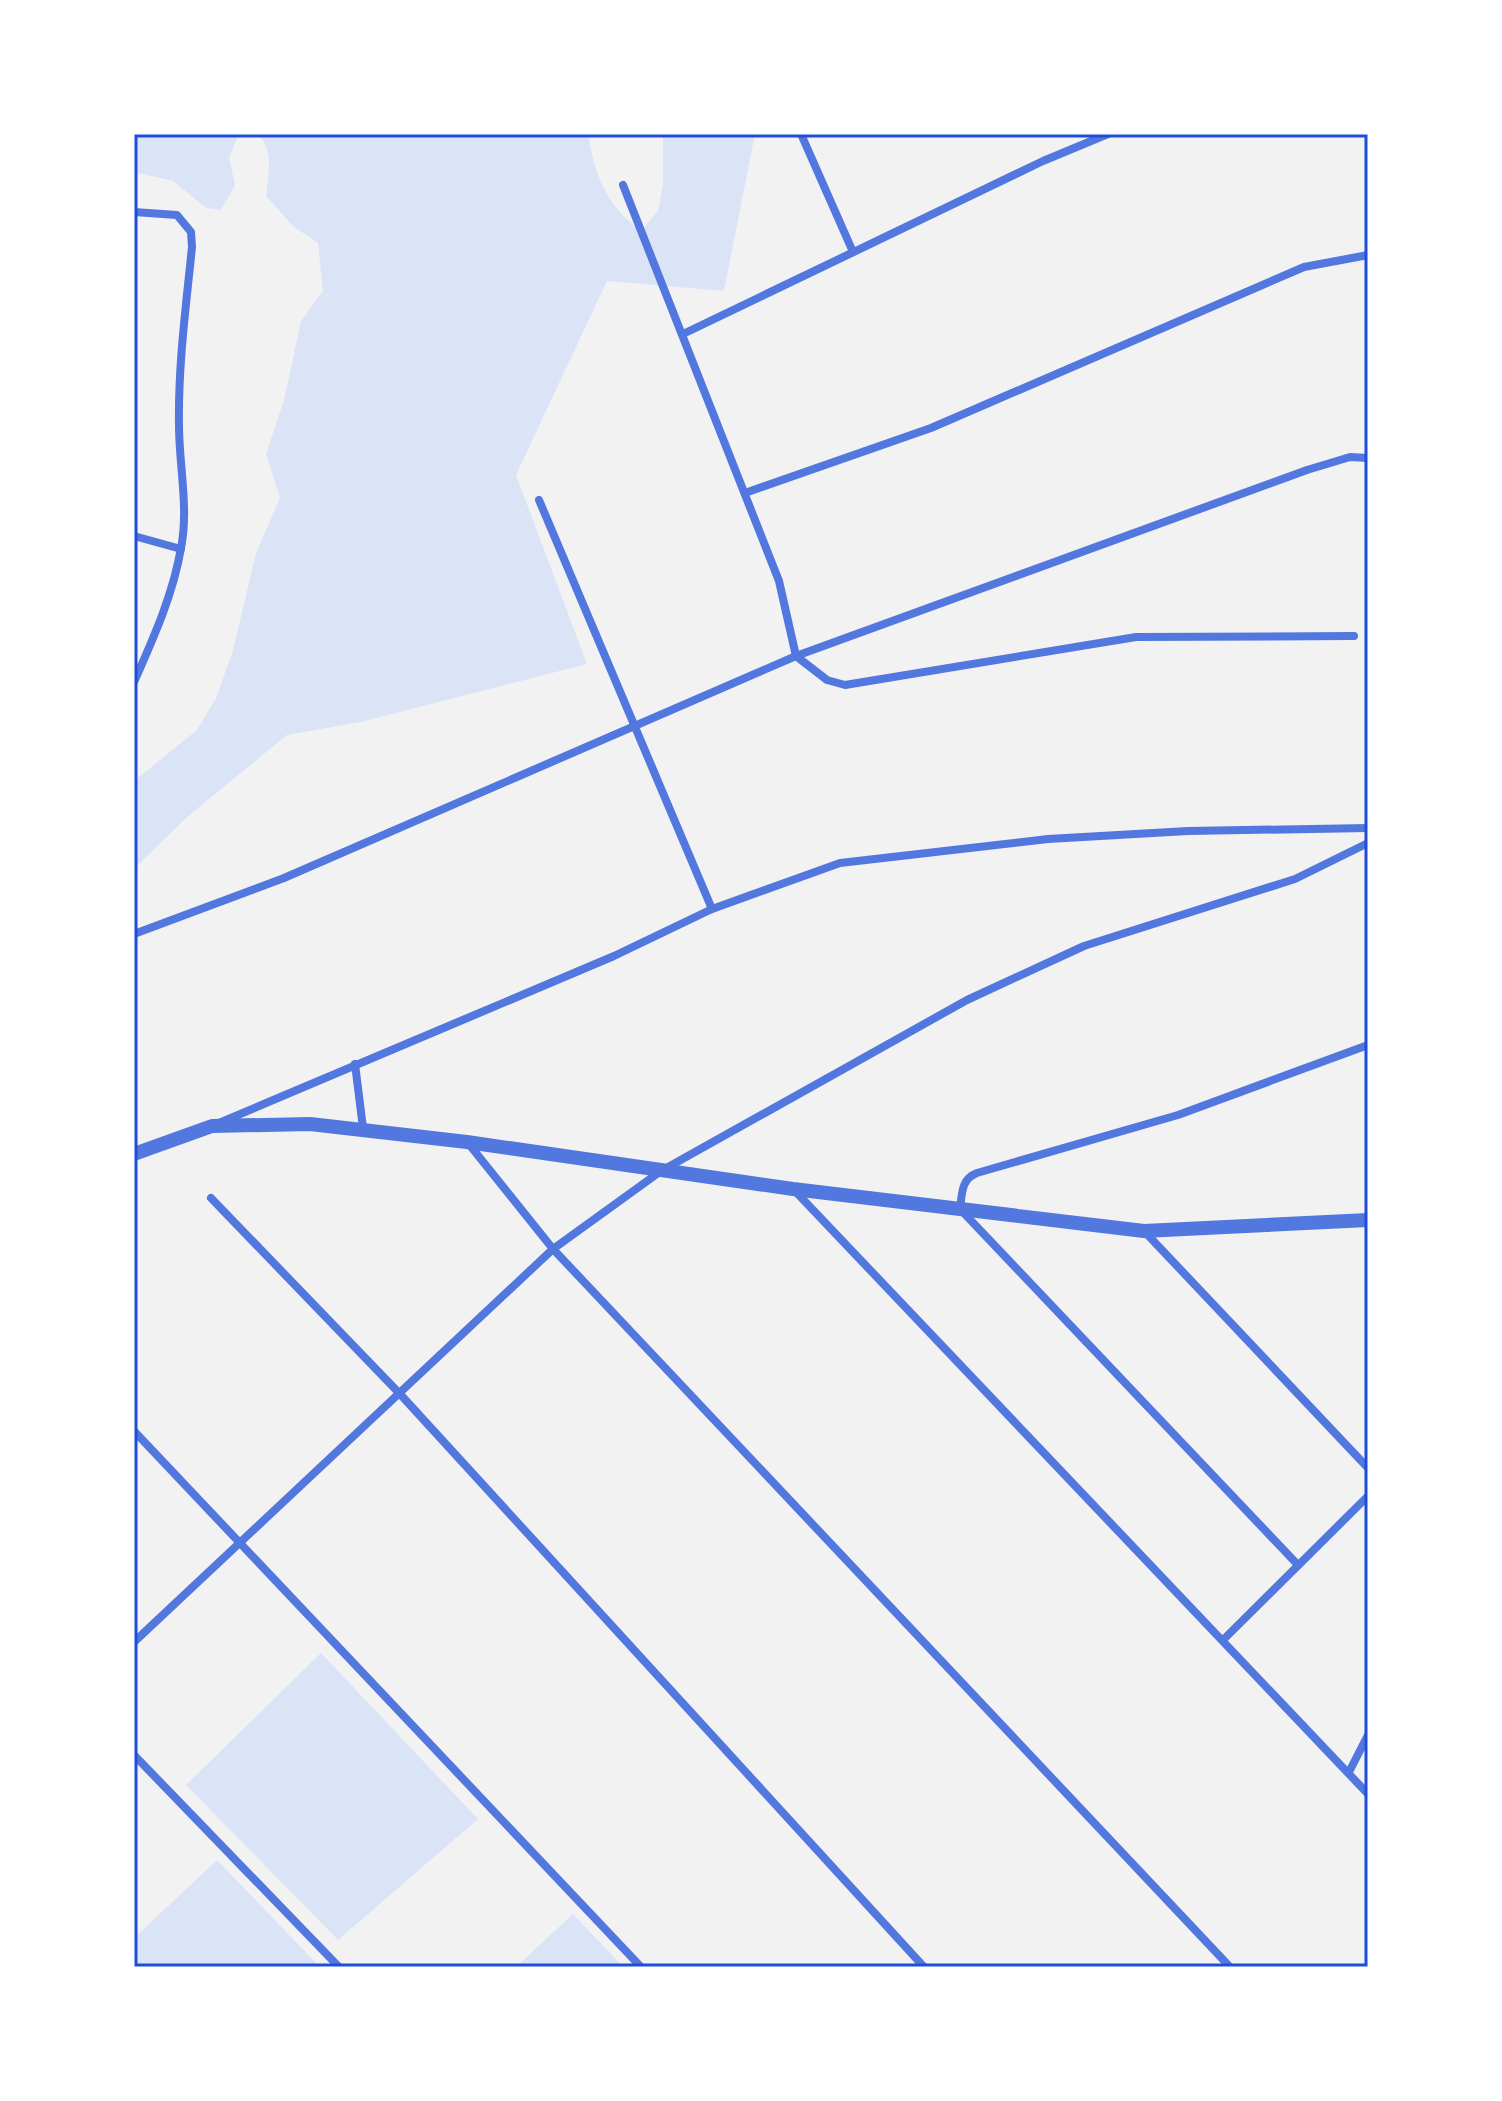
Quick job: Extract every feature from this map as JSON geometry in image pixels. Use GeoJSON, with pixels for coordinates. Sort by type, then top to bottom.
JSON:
{"type":"FeatureCollection","features":[{"type":"Feature","properties":{"kind":"street"},"geometry":{"type":"LineString","coordinates":[[801,134],[853,252]]}},
{"type":"Feature","properties":{"kind":"street"},"geometry":{"type":"LineString","coordinates":[[683,334],[1108,134]]}},
{"type":"Feature","properties":{"kind":"street"},"geometry":{"type":"LineString","coordinates":[[623,185],[779,581],[796,656],[827,680],[845,685],[1136,637],[1354,636]]}},
{"type":"Feature","properties":{"kind":"street"},"geometry":{"type":"LineString","coordinates":[[134,212],[177,215],[191,232],[180,374],[184,501],[181,549],[167,602],[134,682]]}},
{"type":"Feature","properties":{"kind":"street"},"geometry":{"type":"LineString","coordinates":[[745,493],[945,423],[1304,267],[1368,255]]}},
{"type":"Feature","properties":{"kind":"street"},"geometry":{"type":"LineString","coordinates":[[134,934],[284,878],[634,729],[796,656],[1307,470],[1350,457],[1368,458]]}},
{"type":"Feature","properties":{"kind":"street"},"geometry":{"type":"LineString","coordinates":[[539,500],[712,909]]}},
{"type":"Feature","properties":{"kind":"street"},"geometry":{"type":"LineString","coordinates":[[134,536],[181,549]]}},
{"type":"Feature","properties":{"kind":"street"},"geometry":{"type":"LineString","coordinates":[[134,1154],[212,1126],[614,956],[712,909],[840,863],[903,854],[1125,835],[1368,828]]}},
{"type":"Feature","properties":{"kind":"street"},"geometry":{"type":"LineString","coordinates":[[134,1642],[553,1249],[661,1171],[906,1033],[993,988],[1084,946],[1295,879],[1368,843]]}},
{"type":"Feature","properties":{"kind":"street"},"geometry":{"type":"LineString","coordinates":[[960,1209],[965,1181],[977,1173],[1178,1115],[1368,1045]]}},
{"type":"Feature","properties":{"kind":"street"},"geometry":{"type":"LineString","coordinates":[[355,1064],[363,1128]]}},
{"type":"Feature","properties":{"kind":"street"},"geometry":{"type":"LineString","coordinates":[[212,1126],[310,1124],[363,1128],[793,1189],[1144,1231],[1368,1220]]}},
{"type":"Feature","properties":{"kind":"street"},"geometry":{"type":"LineString","coordinates":[[467,1142],[553,1249],[1230,1967]]}},
{"type":"Feature","properties":{"kind":"street"},"geometry":{"type":"LineString","coordinates":[[793,1189],[1368,1794]]}},
{"type":"Feature","properties":{"kind":"street"},"geometry":{"type":"LineString","coordinates":[[211,1198],[400,1394],[924,1967]]}},
{"type":"Feature","properties":{"kind":"street"},"geometry":{"type":"LineString","coordinates":[[960,1209],[1298,1565]]}},
{"type":"Feature","properties":{"kind":"street"},"geometry":{"type":"LineString","coordinates":[[1144,1231],[1368,1468]]}},
{"type":"Feature","properties":{"kind":"street"},"geometry":{"type":"LineString","coordinates":[[134,1431],[641,1967]]}},
{"type":"Feature","properties":{"kind":"street"},"geometry":{"type":"LineString","coordinates":[[1223,1640],[1368,1496]]}},
{"type":"Feature","properties":{"kind":"street"},"geometry":{"type":"LineString","coordinates":[[1349,1772],[1368,1735]]}},
{"type":"Feature","properties":{"kind":"street"},"geometry":{"type":"LineString","coordinates":[[134,1755],[339,1967]]}},
{"type":"Feature","properties":{"kind":"shaded area"},"geometry":{"type":"Polygon","coordinates":[[[134,134],[239,134],[229,158],[235,185],[221,210],[206,208],[173,181],[134,172],[134,134]]]}},
{"type":"Feature","properties":{"kind":"shaded area"},"geometry":{"type":"Polygon","coordinates":[[[257,134],[588,134],[594,163],[604,188],[619,211],[641,231],[658,211],[663,184],[663,134],[755,134],[724,291],[607,281],[516,475],[587,664],[361,722],[287,735],[187,817],[134,869],[134,781],[197,730],[216,698],[233,650],[256,553],[280,498],[266,454],[284,400],[301,321],[323,291],[318,243],[294,227],[266,196],[268,155],[263,140],[257,134]]]}},
{"type":"Feature","properties":{"kind":"shaded area"},"geometry":{"type":"Polygon","coordinates":[[[321,1653],[478,1819],[338,1940],[186,1785],[321,1653]]]}},
{"type":"Feature","properties":{"kind":"shaded area"},"geometry":{"type":"Polygon","coordinates":[[[217,1860],[320,1967],[134,1967],[134,1938],[217,1860]]]}},
{"type":"Feature","properties":{"kind":"shaded area"},"geometry":{"type":"Polygon","coordinates":[[[573,1914],[623,1967],[516,1967],[573,1914]]]}}]}
